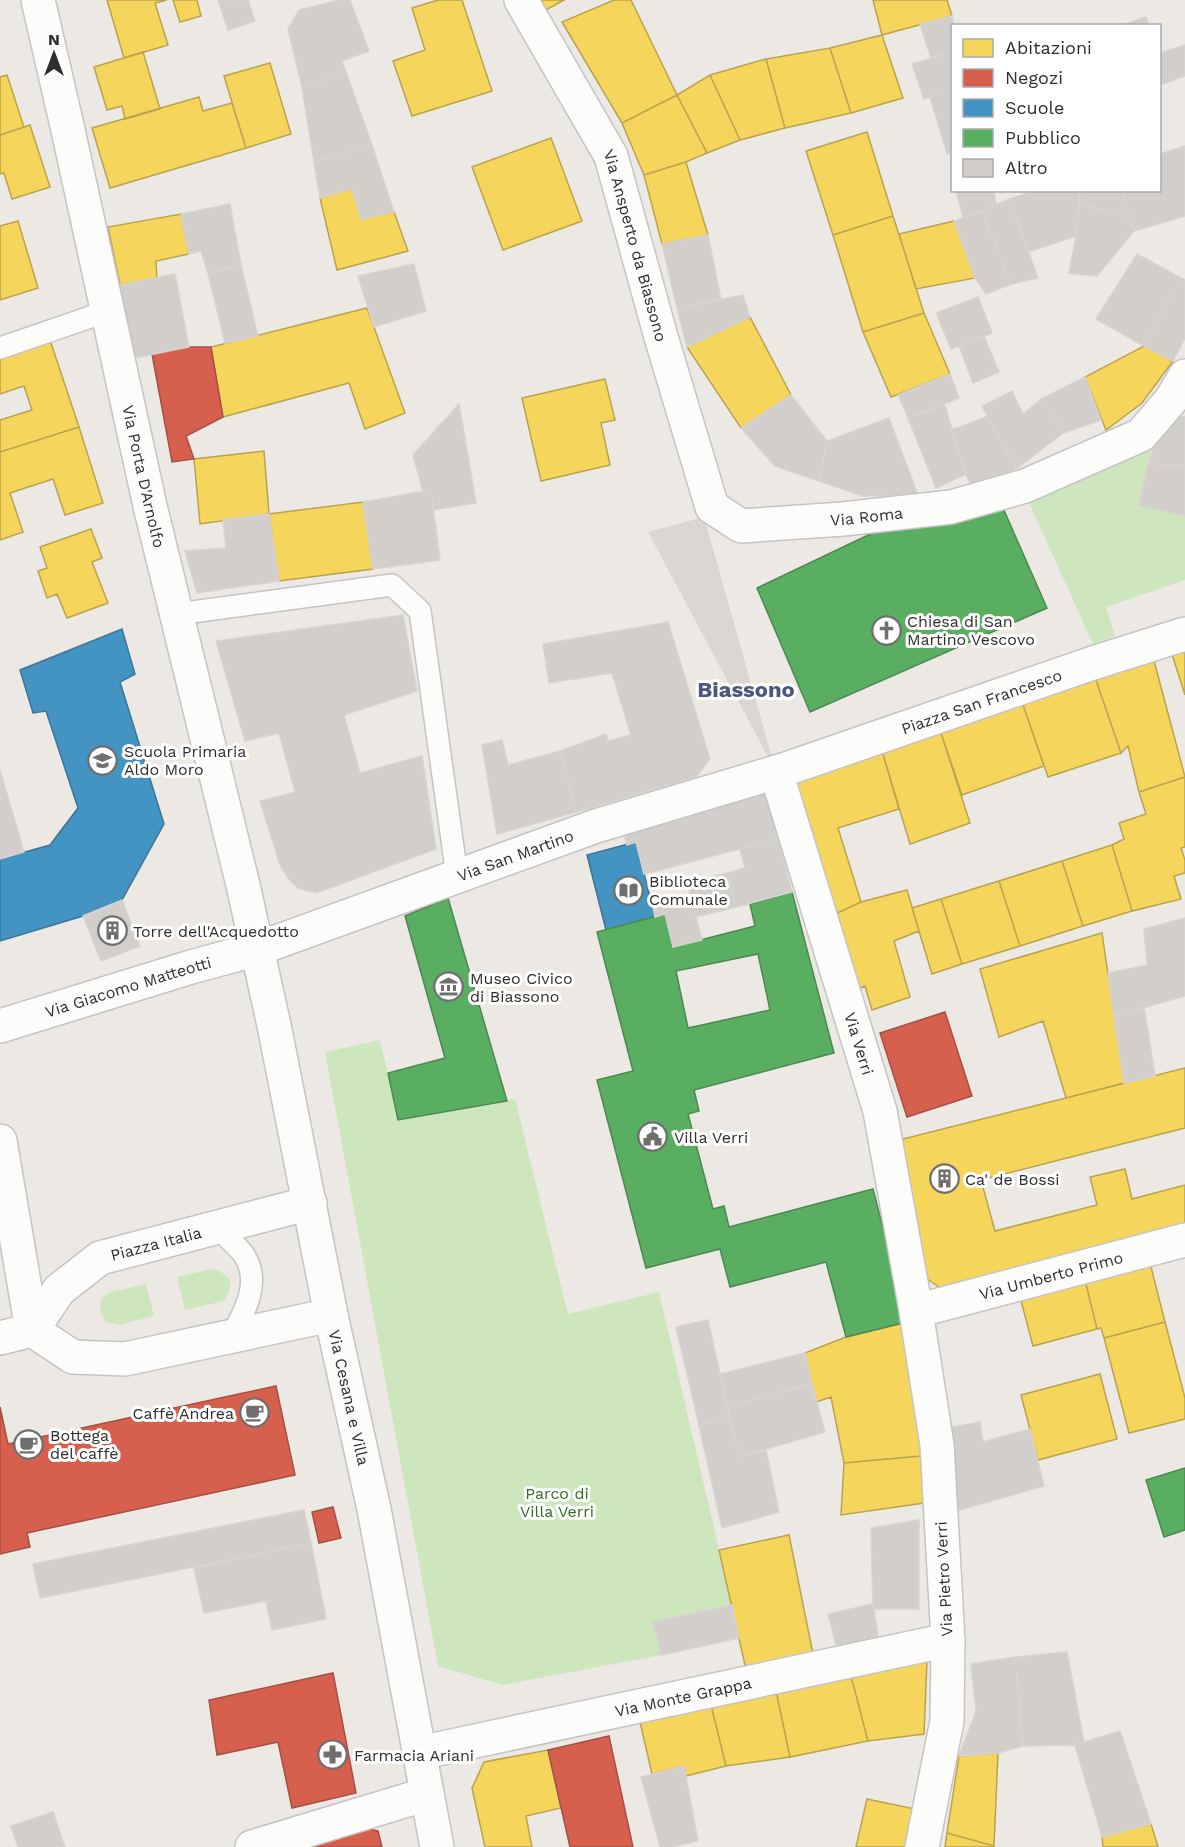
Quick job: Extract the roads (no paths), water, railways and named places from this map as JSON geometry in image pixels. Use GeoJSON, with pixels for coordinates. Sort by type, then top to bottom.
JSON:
{"type":"FeatureCollection","features":[{"type":"Feature","properties":{"kind":"street","name":"Via Porta D'Arnolfo"},"geometry":{"type":"LineString","coordinates":[[38,0],[150,506],[257,949]]}},
{"type":"Feature","properties":{"kind":"street","name":"Via Ansperto da Biassono"},"geometry":{"type":"LineString","coordinates":[[521,0],[611,156],[661,337],[712,507]]}},
{"type":"Feature","properties":{"kind":"street","name":"Via Roma"},"geometry":{"type":"LineString","coordinates":[[712,507],[741,526],[843,519],[951,507],[1025,486],[1141,435],[1171,400],[1185,376]]}},
{"type":"Feature","properties":{"kind":"street","name":"Piazza San Francesco"},"geometry":{"type":"LineString","coordinates":[[776,772],[1093,663],[1185,634]]}},
{"type":"Feature","properties":{"kind":"street","name":"Via San Martino"},"geometry":{"type":"LineString","coordinates":[[257,949],[596,826],[776,772]]}},
{"type":"Feature","properties":{"kind":"street","name":"Via Verri"},"geometry":{"type":"LineString","coordinates":[[776,772],[880,1111],[917,1316]]}},
{"type":"Feature","properties":{"kind":"street","name":"Via Giacomo Matteotti"},"geometry":{"type":"LineString","coordinates":[[0,1026],[257,949]]}},
{"type":"Feature","properties":{"kind":"street","name":"Via Cesana e Villa"},"geometry":{"type":"LineString","coordinates":[[257,949],[331,1315],[374,1509],[437,1847]]}},
{"type":"Feature","properties":{"kind":"street"},"geometry":{"type":"LineString","coordinates":[[0,1141],[32,1330],[73,1357],[125,1359],[331,1315]]}},
{"type":"Feature","properties":{"kind":"street","name":"Piazza Italia"},"geometry":{"type":"LineString","coordinates":[[32,1330],[59,1290],[100,1258],[310,1203]]}},
{"type":"Feature","properties":{"kind":"street","name":"Via Umberto Primo"},"geometry":{"type":"LineString","coordinates":[[917,1316],[1185,1240]]}},
{"type":"Feature","properties":{"kind":"street","name":"Via Pietro Verri"},"geometry":{"type":"LineString","coordinates":[[917,1316],[937,1446],[948,1640],[947,1721],[922,1847]]}},
{"type":"Feature","properties":{"kind":"street"},"geometry":{"type":"LineString","coordinates":[[0,1338],[32,1330]]}},
{"type":"Feature","properties":{"kind":"street","name":"Via Monte Grappa"},"geometry":{"type":"LineString","coordinates":[[419,1753],[948,1640]]}},
{"type":"Feature","properties":{"kind":"street"},"geometry":{"type":"LineString","coordinates":[[252,1847],[427,1794]]}},
{"type":"Feature","properties":{"kind":"lane"},"geometry":{"type":"LineString","coordinates":[[0,348],[108,311]]}},
{"type":"Feature","properties":{"kind":"lane"},"geometry":{"type":"LineString","coordinates":[[177,614],[392,585],[420,611],[457,876]]}},
{"type":"Feature","properties":{"kind":"lane"},"geometry":{"type":"LineString","coordinates":[[217,1227],[244,1256],[252,1278],[248,1305],[231,1337]]}},
{"type":"Feature","properties":{"kind":"place","name":"Chiesa di San Martino Vescovo"},"geometry":{"type":"Point","coordinates":[886,630]}},
{"type":"Feature","properties":{"kind":"place","name":"Scuola Primaria Aldo Moro"},"geometry":{"type":"Point","coordinates":[103,760]}},
{"type":"Feature","properties":{"kind":"place","name":"Biblioteca Comunale"},"geometry":{"type":"Point","coordinates":[628,890]}},
{"type":"Feature","properties":{"kind":"place","name":"Torre dell'Acquedotto"},"geometry":{"type":"Point","coordinates":[112,931]}},
{"type":"Feature","properties":{"kind":"place","name":"Museo Civico di Biassono"},"geometry":{"type":"Point","coordinates":[449,987]}},
{"type":"Feature","properties":{"kind":"place","name":"Villa Verri"},"geometry":{"type":"Point","coordinates":[653,1137]}},
{"type":"Feature","properties":{"kind":"place","name":"Ca' de Bossi"},"geometry":{"type":"Point","coordinates":[944,1179]}},
{"type":"Feature","properties":{"kind":"place","name":"Caffè Andrea"},"geometry":{"type":"Point","coordinates":[255,1413]}},
{"type":"Feature","properties":{"kind":"place","name":"Bottega del caffè"},"geometry":{"type":"Point","coordinates":[29,1444]}},
{"type":"Feature","properties":{"kind":"place","name":"Farmacia Ariani"},"geometry":{"type":"Point","coordinates":[333,1755]}},
{"type":"Feature","properties":{"kind":"district","name":"Biassono"},"geometry":{"type":"Point","coordinates":[746,689]}},
{"type":"Feature","properties":{"kind":"park label","name":"Parco di Villa Verri"},"geometry":{"type":"Point","coordinates":[557,1502]}}]}
